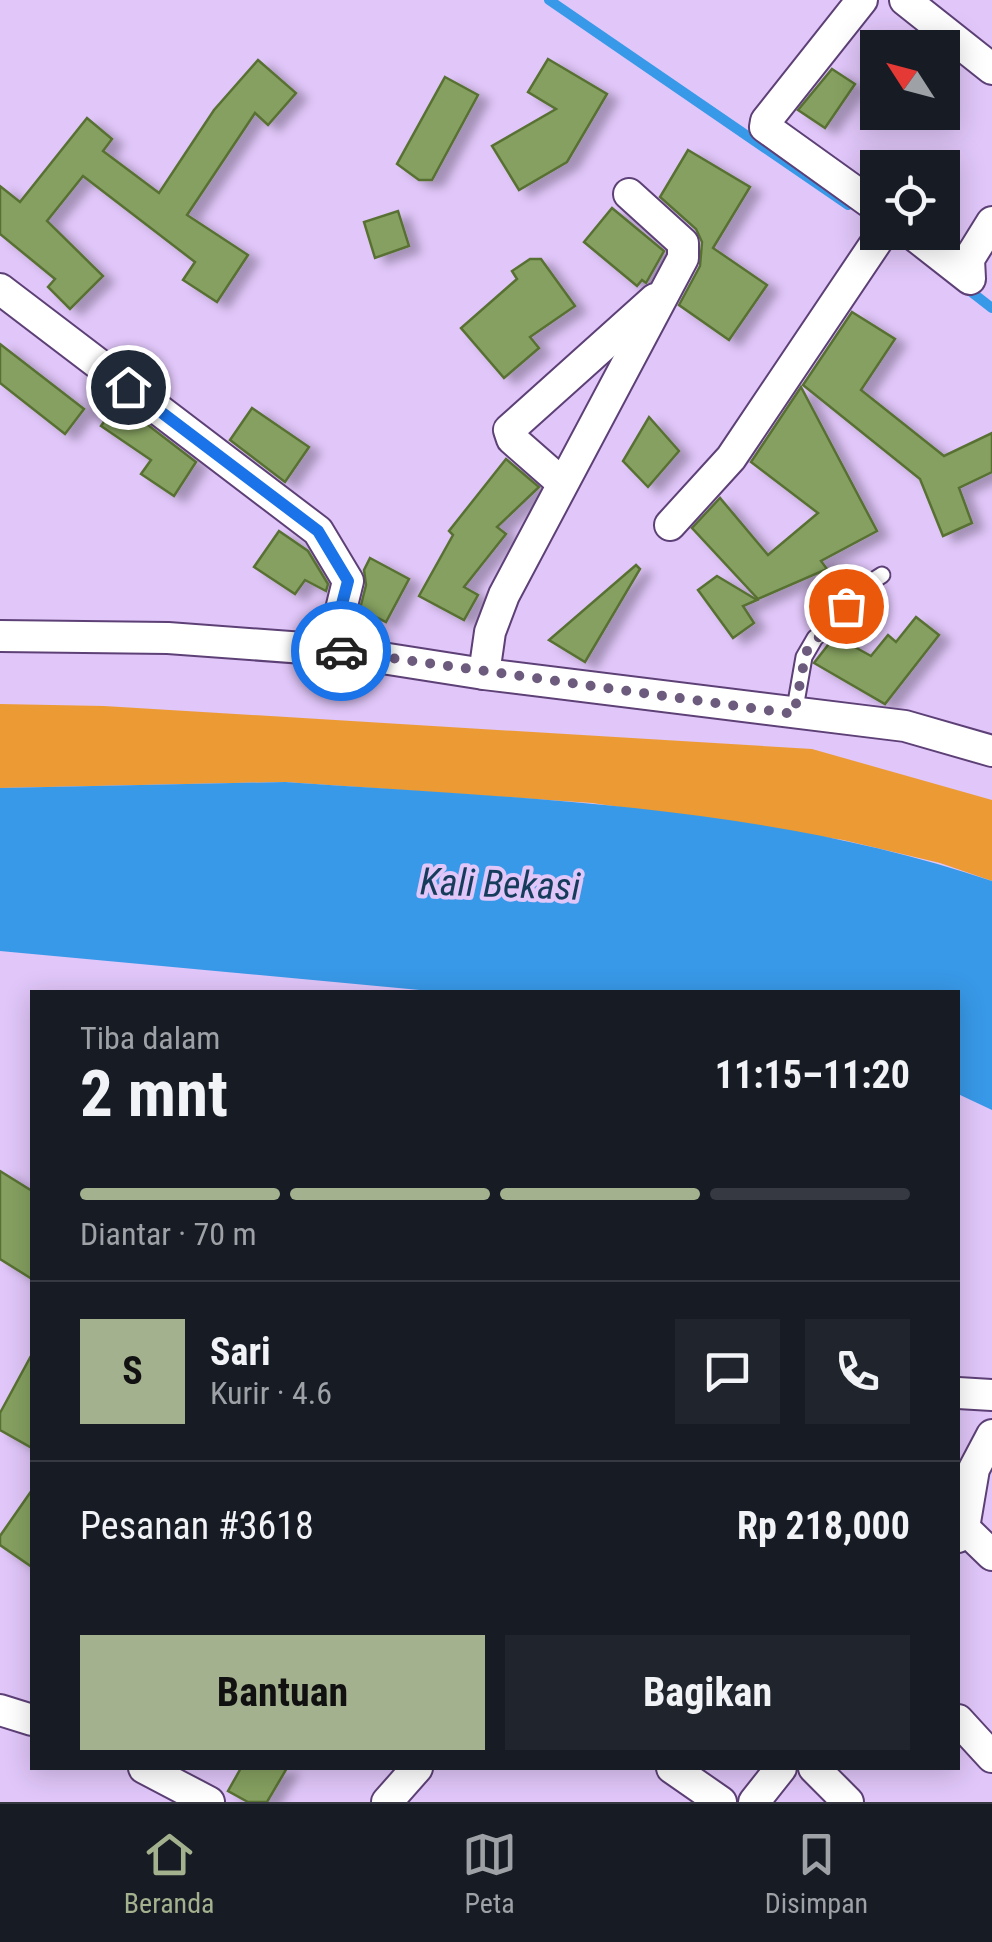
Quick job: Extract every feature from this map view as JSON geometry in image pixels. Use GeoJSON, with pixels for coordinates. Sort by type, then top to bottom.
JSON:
{"type":"FeatureCollection","features":[{"type":"Feature","properties":{"kind":"street"},"geometry":{"type":"LineString","coordinates":[[860,195],[765,127],[862,0]]}},
{"type":"Feature","properties":{"kind":"street"},"geometry":{"type":"LineString","coordinates":[[905,0],[992,69]]}},
{"type":"Feature","properties":{"kind":"street"},"geometry":{"type":"LineString","coordinates":[[484,674],[490,632],[504,595],[683,258],[683,243],[629,194]]}},
{"type":"Feature","properties":{"kind":"street"},"geometry":{"type":"LineString","coordinates":[[935,250],[968,273],[992,222]]}},
{"type":"Feature","properties":{"kind":"street"},"geometry":{"type":"LineString","coordinates":[[670,525],[731,458],[871,250]]}},
{"type":"Feature","properties":{"kind":"street"},"geometry":{"type":"LineString","coordinates":[[562,482],[512,439],[508,430],[671,285]]}},
{"type":"Feature","properties":{"kind":"street"},"geometry":{"type":"LineString","coordinates":[[0,290],[318,531],[348,581],[330,650]]}},
{"type":"Feature","properties":{"kind":"street"},"geometry":{"type":"LineString","coordinates":[[0,636],[186,638],[330,650],[484,674],[905,726],[992,751]]}},
{"type":"Feature","properties":{"kind":"street"},"geometry":{"type":"LineString","coordinates":[[960,1393],[992,1395]]}},
{"type":"Feature","properties":{"kind":"street"},"geometry":{"type":"LineString","coordinates":[[992,1435],[974,1469],[961,1532],[992,1555]]}},
{"type":"Feature","properties":{"kind":"street"},"geometry":{"type":"LineString","coordinates":[[960,1722],[992,1756]]}},
{"type":"Feature","properties":{"kind":"street"},"geometry":{"type":"LineString","coordinates":[[148,1770],[209,1802]]}},
{"type":"Feature","properties":{"kind":"street"},"geometry":{"type":"LineString","coordinates":[[388,1802],[415,1770]]}},
{"type":"Feature","properties":{"kind":"street"},"geometry":{"type":"LineString","coordinates":[[675,1770],[721,1802]]}},
{"type":"Feature","properties":{"kind":"street"},"geometry":{"type":"LineString","coordinates":[[754,1802],[780,1770]]}},
{"type":"Feature","properties":{"kind":"street"},"geometry":{"type":"LineString","coordinates":[[816,1770],[848,1802]]}},
{"type":"Feature","properties":{"kind":"lane"},"geometry":{"type":"LineString","coordinates":[[794,714],[804,658],[815,638],[840,617],[856,591],[882,575]]}},
{"type":"Feature","properties":{"kind":"shaded area"},"geometry":{"type":"Polygon","coordinates":[[[0,704],[104,706],[812,749],[992,800],[992,881],[940,863],[843,840],[592,803],[285,782],[0,788],[0,704]]]}},
{"type":"Feature","properties":{"kind":"water","name":"Kali Bekasi"},"geometry":{"type":"Polygon","coordinates":[[[285,782],[553,800],[732,820],[820,836],[992,881],[992,1110],[960,1095],[960,990],[419,990],[0,951],[0,788],[285,782]]]}},
{"type":"Feature","properties":{"kind":"building"},"geometry":{"type":"Polygon","coordinates":[[[548,59],[607,94],[567,162],[519,190],[492,146],[556,109],[528,92],[548,59]]]}},
{"type":"Feature","properties":{"kind":"building"},"geometry":{"type":"Polygon","coordinates":[[[258,60],[296,93],[268,125],[255,113],[187,215],[248,255],[217,302],[183,280],[195,262],[83,176],[47,221],[103,276],[70,309],[48,287],[55,279],[0,234],[0,186],[20,202],[87,118],[112,139],[103,151],[159,193],[214,110],[258,60]]]}},
{"type":"Feature","properties":{"kind":"building"},"geometry":{"type":"Polygon","coordinates":[[[832,69],[855,84],[825,128],[798,110],[832,69]]]}},
{"type":"Feature","properties":{"kind":"building"},"geometry":{"type":"Polygon","coordinates":[[[445,77],[478,95],[432,180],[419,180],[397,164],[445,77]]]}},
{"type":"Feature","properties":{"kind":"building"},"geometry":{"type":"Polygon","coordinates":[[[688,150],[750,187],[713,248],[767,285],[729,340],[679,305],[700,266],[702,242],[696,229],[660,197],[688,150]]]}},
{"type":"Feature","properties":{"kind":"building"},"geometry":{"type":"Polygon","coordinates":[[[612,208],[664,251],[646,283],[642,280],[637,286],[584,242],[612,208]]]}},
{"type":"Feature","properties":{"kind":"building"},"geometry":{"type":"Polygon","coordinates":[[[398,211],[409,246],[375,258],[364,222],[398,211]]]}},
{"type":"Feature","properties":{"kind":"building"},"geometry":{"type":"Polygon","coordinates":[[[530,259],[541,259],[575,306],[530,337],[539,348],[504,378],[461,328],[517,279],[512,271],[530,259]]]}},
{"type":"Feature","properties":{"kind":"building"},"geometry":{"type":"Polygon","coordinates":[[[852,312],[895,339],[861,390],[944,456],[992,433],[992,472],[959,488],[972,523],[943,536],[920,479],[803,385],[852,312]]]}},
{"type":"Feature","properties":{"kind":"building"},"geometry":{"type":"Polygon","coordinates":[[[0,344],[84,409],[65,434],[0,383],[0,344]]]}},
{"type":"Feature","properties":{"kind":"building"},"geometry":{"type":"Polygon","coordinates":[[[801,387],[877,531],[821,561],[827,569],[758,599],[692,528],[720,498],[768,555],[818,513],[751,462],[801,387]]]}},
{"type":"Feature","properties":{"kind":"building"},"geometry":{"type":"Polygon","coordinates":[[[118,402],[196,462],[174,496],[141,474],[151,460],[101,426],[118,402]]]}},
{"type":"Feature","properties":{"kind":"building"},"geometry":{"type":"Polygon","coordinates":[[[252,408],[309,447],[285,482],[230,440],[252,408]]]}},
{"type":"Feature","properties":{"kind":"building"},"geometry":{"type":"Polygon","coordinates":[[[649,417],[679,451],[648,487],[623,461],[649,417]]]}},
{"type":"Feature","properties":{"kind":"building"},"geometry":{"type":"Polygon","coordinates":[[[506,459],[539,487],[497,527],[506,534],[464,587],[478,595],[464,620],[419,596],[453,535],[449,531],[506,459]]]}},
{"type":"Feature","properties":{"kind":"building"},"geometry":{"type":"Polygon","coordinates":[[[279,531],[308,551],[328,584],[326,591],[305,580],[295,594],[254,567],[279,531]]]}},
{"type":"Feature","properties":{"kind":"building"},"geometry":{"type":"Polygon","coordinates":[[[370,558],[409,579],[386,622],[360,609],[366,585],[364,570],[370,558]]]}},
{"type":"Feature","properties":{"kind":"building"},"geometry":{"type":"Polygon","coordinates":[[[636,565],[640,569],[585,662],[549,640],[636,565]]]}},
{"type":"Feature","properties":{"kind":"building"},"geometry":{"type":"Polygon","coordinates":[[[717,576],[757,600],[743,606],[754,623],[733,638],[698,590],[717,576]]]}},
{"type":"Feature","properties":{"kind":"building"},"geometry":{"type":"Polygon","coordinates":[[[916,617],[939,635],[885,704],[814,663],[835,636],[871,656],[888,635],[896,642],[916,617]]]}},
{"type":"Feature","properties":{"kind":"building"},"geometry":{"type":"Polygon","coordinates":[[[0,1171],[30,1190],[30,1278],[0,1259],[0,1171]]]}},
{"type":"Feature","properties":{"kind":"building"},"geometry":{"type":"Polygon","coordinates":[[[30,1358],[30,1447],[0,1430],[0,1413],[30,1358]]]}},
{"type":"Feature","properties":{"kind":"building"},"geometry":{"type":"Polygon","coordinates":[[[30,1493],[30,1566],[0,1545],[0,1536],[30,1493]]]}},
{"type":"Feature","properties":{"kind":"building"},"geometry":{"type":"Polygon","coordinates":[[[240,1770],[286,1770],[267,1802],[248,1802],[228,1791],[240,1770]]]}},
{"type":"Feature","properties":{"kind":"waterway"},"geometry":{"type":"LineString","coordinates":[[549,0],[848,205]]}},
{"type":"Feature","properties":{"kind":"waterway"},"geometry":{"type":"LineString","coordinates":[[965,287],[992,308]]}},
{"type":"Feature","properties":{"kind":"way so far"},"geometry":{"type":"LineString","coordinates":[[341,651],[484,674],[794,714],[806,652],[846,606]]}},
{"type":"Feature","properties":{"kind":"route"},"geometry":{"type":"LineString","coordinates":[[128,387],[318,531],[348,581],[330,650],[341,651]]}}]}
